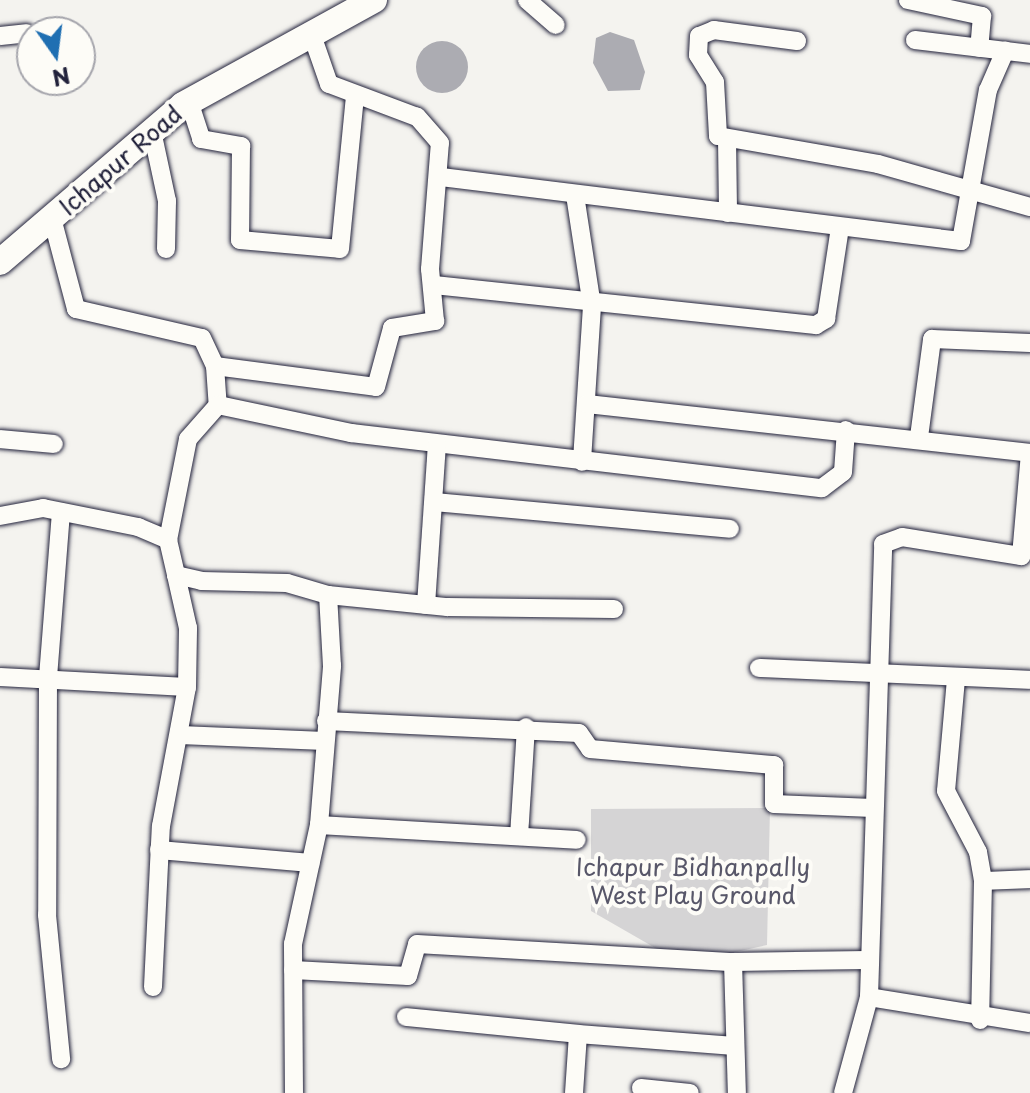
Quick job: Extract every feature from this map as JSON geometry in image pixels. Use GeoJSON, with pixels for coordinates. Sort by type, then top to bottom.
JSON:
{"type":"FeatureCollection","features":[{"type":"Feature","properties":{"kind":"street","name":"Ichapur Road"},"geometry":{"type":"LineString","coordinates":[[0,262],[189,101],[313,38],[374,0]]}},
{"type":"Feature","properties":{"kind":"street"},"geometry":{"type":"LineString","coordinates":[[527,0],[556,25]]}},
{"type":"Feature","properties":{"kind":"street"},"geometry":{"type":"LineString","coordinates":[[908,0],[982,16],[979,48]]}},
{"type":"Feature","properties":{"kind":"street"},"geometry":{"type":"LineString","coordinates":[[797,41],[714,30],[699,36],[698,55],[715,82],[715,133],[727,139],[973,189],[1030,207]]}},
{"type":"Feature","properties":{"kind":"street"},"geometry":{"type":"LineString","coordinates":[[215,366],[378,387],[392,328],[433,324],[440,143],[429,124],[355,96],[324,77],[313,38]]}},
{"type":"Feature","properties":{"kind":"street"},"geometry":{"type":"LineString","coordinates":[[915,40],[1030,54]]}},
{"type":"Feature","properties":{"kind":"street"},"geometry":{"type":"LineString","coordinates":[[441,177],[961,241],[973,189],[988,90],[1005,51]]}},
{"type":"Feature","properties":{"kind":"street"},"geometry":{"type":"LineString","coordinates":[[189,101],[201,139],[241,146],[240,240],[340,249],[355,96]]}},
{"type":"Feature","properties":{"kind":"street"},"geometry":{"type":"LineString","coordinates":[[152,131],[167,201],[166,249]]}},
{"type":"Feature","properties":{"kind":"street"},"geometry":{"type":"LineString","coordinates":[[727,139],[728,213]]}},
{"type":"Feature","properties":{"kind":"street"},"geometry":{"type":"LineString","coordinates":[[575,195],[592,306],[582,462]]}},
{"type":"Feature","properties":{"kind":"street"},"geometry":{"type":"LineString","coordinates":[[52,218],[80,313],[196,334],[215,366],[218,405],[188,439],[168,540],[188,628],[187,687],[159,850],[153,987]]}},
{"type":"Feature","properties":{"kind":"street"},"geometry":{"type":"LineString","coordinates":[[434,285],[592,306],[819,325],[826,319],[840,227]]}},
{"type":"Feature","properties":{"kind":"street"},"geometry":{"type":"LineString","coordinates":[[919,437],[932,339],[1030,343]]}},
{"type":"Feature","properties":{"kind":"street"},"geometry":{"type":"LineString","coordinates":[[587,404],[919,437],[1030,453],[1026,563],[888,537],[880,552],[879,678],[867,960],[869,997],[843,1093]]}},
{"type":"Feature","properties":{"kind":"street"},"geometry":{"type":"LineString","coordinates":[[218,405],[437,444],[822,488],[843,472],[846,430]]}},
{"type":"Feature","properties":{"kind":"street"},"geometry":{"type":"LineString","coordinates":[[0,439],[54,444]]}},
{"type":"Feature","properties":{"kind":"street"},"geometry":{"type":"LineString","coordinates":[[426,605],[437,444]]}},
{"type":"Feature","properties":{"kind":"street"},"geometry":{"type":"LineString","coordinates":[[435,502],[730,529]]}},
{"type":"Feature","properties":{"kind":"street"},"geometry":{"type":"LineString","coordinates":[[0,516],[61,512],[168,540]]}},
{"type":"Feature","properties":{"kind":"street"},"geometry":{"type":"LineString","coordinates":[[61,512],[48,677],[47,915],[61,1059]]}},
{"type":"Feature","properties":{"kind":"street"},"geometry":{"type":"LineString","coordinates":[[176,575],[287,583],[328,595],[426,605],[614,609]]}},
{"type":"Feature","properties":{"kind":"street"},"geometry":{"type":"LineString","coordinates":[[294,1093],[293,970],[319,825],[326,721],[328,595]]}},
{"type":"Feature","properties":{"kind":"street"},"geometry":{"type":"LineString","coordinates":[[759,668],[879,678],[1030,680]]}},
{"type":"Feature","properties":{"kind":"street"},"geometry":{"type":"LineString","coordinates":[[0,677],[48,677],[187,687]]}},
{"type":"Feature","properties":{"kind":"street"},"geometry":{"type":"LineString","coordinates":[[956,679],[946,791],[978,852],[983,881],[980,1020]]}},
{"type":"Feature","properties":{"kind":"street"},"geometry":{"type":"LineString","coordinates":[[326,721],[526,727],[579,733],[590,749],[774,765],[774,804],[873,808]]}},
{"type":"Feature","properties":{"kind":"street"},"geometry":{"type":"LineString","coordinates":[[519,836],[526,727]]}},
{"type":"Feature","properties":{"kind":"street"},"geometry":{"type":"LineString","coordinates":[[180,735],[325,741]]}},
{"type":"Feature","properties":{"kind":"street"},"geometry":{"type":"LineString","coordinates":[[319,825],[577,840]]}},
{"type":"Feature","properties":{"kind":"street"},"geometry":{"type":"LineString","coordinates":[[159,850],[310,863]]}},
{"type":"Feature","properties":{"kind":"street"},"geometry":{"type":"LineString","coordinates":[[983,881],[1030,879]]}},
{"type":"Feature","properties":{"kind":"street"},"geometry":{"type":"LineString","coordinates":[[293,970],[408,976],[417,944],[733,962],[867,960]]}},
{"type":"Feature","properties":{"kind":"street"},"geometry":{"type":"LineString","coordinates":[[733,962],[737,1093]]}},
{"type":"Feature","properties":{"kind":"street"},"geometry":{"type":"LineString","coordinates":[[869,997],[934,1004],[980,1020],[1030,1023]]}},
{"type":"Feature","properties":{"kind":"street"},"geometry":{"type":"LineString","coordinates":[[406,1017],[735,1046]]}},
{"type":"Feature","properties":{"kind":"street"},"geometry":{"type":"LineString","coordinates":[[574,1093],[578,1034]]}},
{"type":"Feature","properties":{"kind":"street"},"geometry":{"type":"LineString","coordinates":[[641,1088],[690,1093]]}},
{"type":"Feature","properties":{"kind":"green space","name":"Ichapur Bidhanpally West Play Ground"},"geometry":{"type":"Polygon","coordinates":[[[770,808],[767,945],[731,953],[664,953],[591,911],[591,809],[770,808]]]}},
{"type":"Feature","properties":{"kind":"shaded area"},"geometry":{"type":"Polygon","coordinates":[[[610,32],[634,40],[645,72],[640,90],[608,91],[593,63],[596,38],[610,32]]]}},
{"type":"Feature","properties":{"kind":"shaded area"},"geometry":{"type":"Polygon","coordinates":[[[442,41],[461,48],[468,67],[461,86],[442,93],[423,86],[416,67],[423,48],[442,41]]]}}]}
